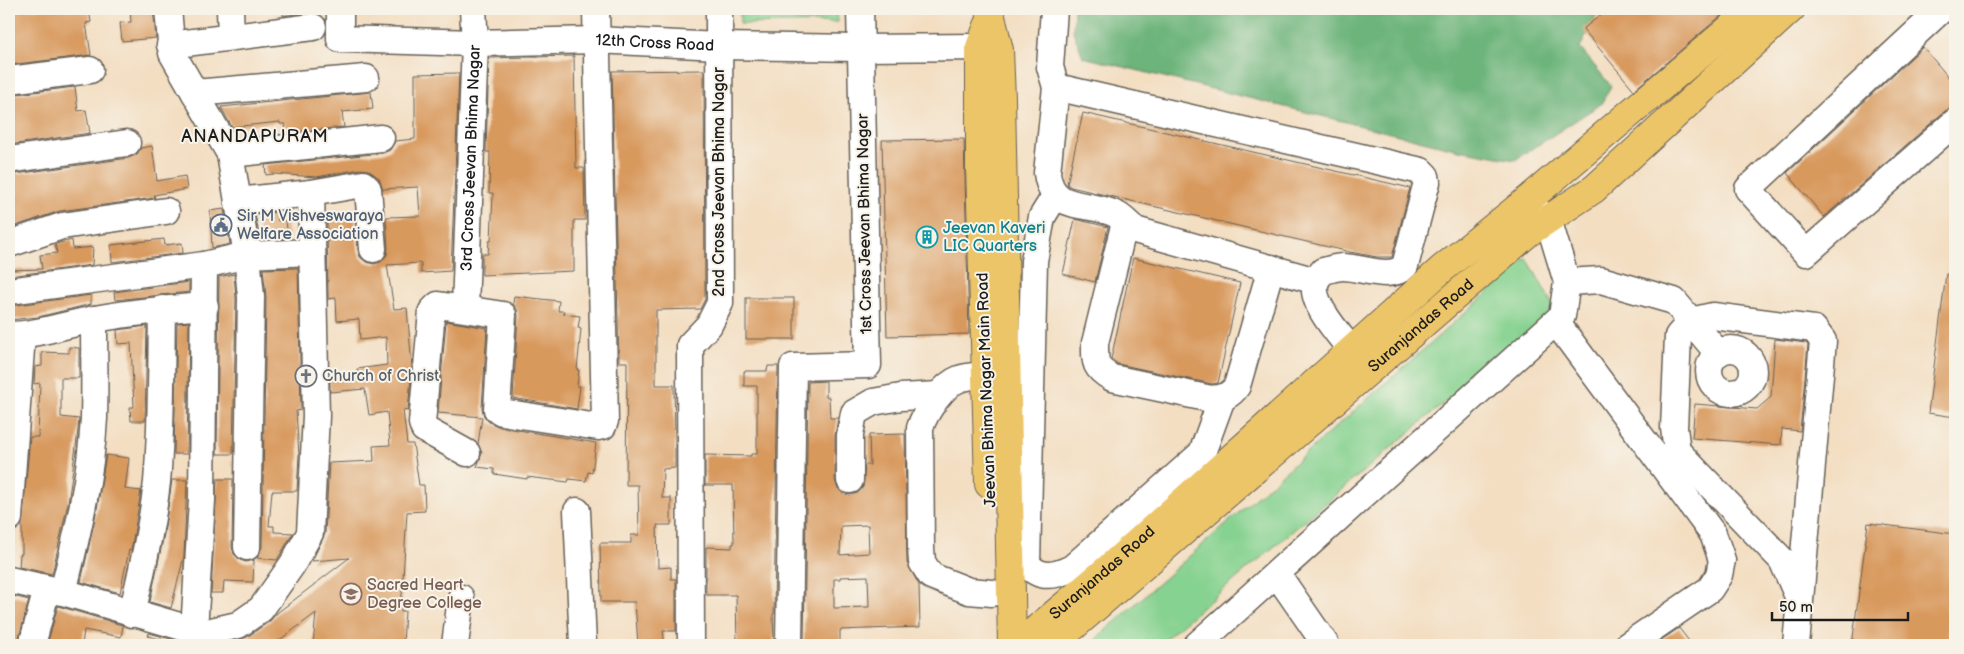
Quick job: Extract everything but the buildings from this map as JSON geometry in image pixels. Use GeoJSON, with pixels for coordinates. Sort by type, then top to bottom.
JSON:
{"type":"FeatureCollection","features":[{"type":"Feature","properties":{"kind":"main road","name":"Suranjandas Road"},"geometry":{"type":"LineString","coordinates":[[1018,645],[1109,568],[1442,270],[1529,199],[1753,9]]}},
{"type":"Feature","properties":{"kind":"main road","name":"Suranjandas Road"},"geometry":{"type":"LineString","coordinates":[[1052,645],[1529,232],[1594,190],[1791,9]]}},
{"type":"Feature","properties":{"kind":"main road","name":"Jeevan Bhima Nagar Main Road"},"geometry":{"type":"LineString","coordinates":[[990,13],[980,166],[994,645]]}},
{"type":"Feature","properties":{"kind":"main road","name":"Jeevan Bhima Nagar Main Road"},"geometry":{"type":"LineString","coordinates":[[989,48],[1012,645]]}},
{"type":"Feature","properties":{"kind":"street"},"geometry":{"type":"LineString","coordinates":[[168,9],[172,53],[230,154],[247,255],[251,297],[247,547]]}},
{"type":"Feature","properties":{"kind":"street"},"geometry":{"type":"LineString","coordinates":[[230,9],[231,37]]}},
{"type":"Feature","properties":{"kind":"street","name":"12th Cross Road"},"geometry":{"type":"LineString","coordinates":[[340,9],[340,39],[475,43],[596,40],[720,46],[989,48]]}},
{"type":"Feature","properties":{"kind":"street","name":"3rd Cross Jeevan Bhima Nagar"},"geometry":{"type":"LineString","coordinates":[[465,308],[475,43],[473,9]]}},
{"type":"Feature","properties":{"kind":"street"},"geometry":{"type":"LineString","coordinates":[[467,453],[424,429],[422,423],[432,311],[438,305],[503,315],[497,409],[502,412],[598,427],[603,426],[605,421],[596,9]]}},
{"type":"Feature","properties":{"kind":"street","name":"2nd Cross Jeevan Bhima Nagar"},"geometry":{"type":"LineString","coordinates":[[691,645],[690,345],[709,325],[720,303],[719,9]]}},
{"type":"Feature","properties":{"kind":"street","name":"1st Cross Jeevan Bhima Nagar"},"geometry":{"type":"LineString","coordinates":[[789,645],[793,367],[868,365],[860,9]]}},
{"type":"Feature","properties":{"kind":"street"},"geometry":{"type":"LineString","coordinates":[[1054,9],[1050,67],[1056,87],[1048,173],[1049,185],[1056,196],[1067,202],[1119,215],[1135,230],[1316,281]]}},
{"type":"Feature","properties":{"kind":"street"},"geometry":{"type":"LineString","coordinates":[[1942,9],[1748,189],[1806,253],[1955,122]]}},
{"type":"Feature","properties":{"kind":"street"},"geometry":{"type":"LineString","coordinates":[[170,44],[231,37],[278,20],[313,28]]}},
{"type":"Feature","properties":{"kind":"street"},"geometry":{"type":"LineString","coordinates":[[9,80],[90,70]]}},
{"type":"Feature","properties":{"kind":"street"},"geometry":{"type":"LineString","coordinates":[[195,93],[366,78]]}},
{"type":"Feature","properties":{"kind":"street"},"geometry":{"type":"LineString","coordinates":[[1056,87],[1421,171],[1426,176],[1427,182],[1405,266],[1400,272],[1390,273],[1342,267],[1323,271],[1316,281],[1315,292],[1319,306],[1352,351]]}},
{"type":"Feature","properties":{"kind":"street"},"geometry":{"type":"LineString","coordinates":[[230,154],[381,138]]}},
{"type":"Feature","properties":{"kind":"street"},"geometry":{"type":"LineString","coordinates":[[9,160],[127,143]]}},
{"type":"Feature","properties":{"kind":"street"},"geometry":{"type":"LineString","coordinates":[[238,201],[311,193],[363,184],[368,189],[373,249]]}},
{"type":"Feature","properties":{"kind":"street"},"geometry":{"type":"LineString","coordinates":[[9,580],[55,590],[201,636],[238,625],[261,609],[292,564],[310,533],[316,416],[311,193]]}},
{"type":"Feature","properties":{"kind":"street"},"geometry":{"type":"LineString","coordinates":[[1056,196],[1042,217],[1034,260],[1032,286],[1027,564],[1033,572],[1048,576],[1072,568],[1202,453],[1222,398]]}},
{"type":"Feature","properties":{"kind":"street"},"geometry":{"type":"LineString","coordinates":[[1197,645],[1562,316],[1567,282],[1551,229],[1529,199]]}},
{"type":"Feature","properties":{"kind":"street"},"geometry":{"type":"LineString","coordinates":[[9,244],[62,226],[166,211]]}},
{"type":"Feature","properties":{"kind":"street"},"geometry":{"type":"LineString","coordinates":[[1125,222],[1097,331],[1095,358],[1100,371],[1112,378],[1211,399],[1222,398],[1231,394],[1237,386],[1271,268]]}},
{"type":"Feature","properties":{"kind":"street"},"geometry":{"type":"LineString","coordinates":[[9,291],[204,265],[247,255],[311,252]]}},
{"type":"Feature","properties":{"kind":"street"},"geometry":{"type":"LineString","coordinates":[[201,636],[204,265]]}},
{"type":"Feature","properties":{"kind":"street"},"geometry":{"type":"LineString","coordinates":[[1567,282],[1601,280],[1674,301],[1718,353]]}},
{"type":"Feature","properties":{"kind":"street"},"geometry":{"type":"LineString","coordinates":[[9,518],[15,335],[94,319],[162,309],[205,306]]}},
{"type":"Feature","properties":{"kind":"street"},"geometry":{"type":"LineString","coordinates":[[132,614],[156,483],[161,392],[162,309]]}},
{"type":"Feature","properties":{"kind":"street"},"geometry":{"type":"LineString","coordinates":[[1796,645],[1800,601],[1823,341],[1814,329],[1713,316],[1691,321],[1678,336],[1674,428],[1678,451],[1782,560],[1800,601]]}},
{"type":"Feature","properties":{"kind":"street"},"geometry":{"type":"LineString","coordinates":[[32,645],[74,550],[89,463],[94,419],[94,319]]}},
{"type":"Feature","properties":{"kind":"street"},"geometry":{"type":"LineString","coordinates":[[1556,322],[1713,534],[1722,560],[1719,575],[1710,589],[1628,645]]}},
{"type":"Feature","properties":{"kind":"street"},"geometry":{"type":"LineString","coordinates":[[986,374],[958,379],[939,395],[922,420],[920,428],[922,562],[931,576],[940,580],[969,591],[992,592]]}},
{"type":"Feature","properties":{"kind":"street"},"geometry":{"type":"LineString","coordinates":[[850,480],[850,435],[854,413],[873,402],[901,397],[939,395]]}},
{"type":"Feature","properties":{"kind":"street"},"geometry":{"type":"LineString","coordinates":[[577,511],[583,645]]}},
{"type":"Feature","properties":{"kind":"street"},"geometry":{"type":"LineString","coordinates":[[1277,574],[1326,645]]}},
{"type":"Feature","properties":{"kind":"street"},"geometry":{"type":"LineString","coordinates":[[455,645],[462,598]]}},
{"type":"Feature","properties":{"kind":"green space"},"geometry":{"type":"Polygon","coordinates":[[[740,9],[837,9],[838,22],[740,24],[740,9]]]}},
{"type":"Feature","properties":{"kind":"green space"},"geometry":{"type":"Polygon","coordinates":[[[1074,9],[1599,9],[1580,48],[1611,86],[1601,104],[1515,160],[1459,150],[1083,57],[1073,31],[1074,9]]]}},
{"type":"Feature","properties":{"kind":"green space"},"geometry":{"type":"Polygon","coordinates":[[[1527,258],[1555,309],[1158,645],[1089,645],[1527,258]]]}},
{"type":"Feature","properties":{"kind":"place","name":"Sir M Vishveswaraya Welfare Association"},"geometry":{"type":"Point","coordinates":[221,225]}},
{"type":"Feature","properties":{"kind":"place","name":"Jeevan Kaveri LIC Quarters"},"geometry":{"type":"Point","coordinates":[927,237]}},
{"type":"Feature","properties":{"kind":"place","name":"Church of Christ"},"geometry":{"type":"Point","coordinates":[306,376]}},
{"type":"Feature","properties":{"kind":"place","name":"Sacred Heart Degree College"},"geometry":{"type":"Point","coordinates":[351,594]}},
{"type":"Feature","properties":{"kind":"district","name":"ANANDAPURAM"},"geometry":{"type":"Point","coordinates":[255,136]}}]}
